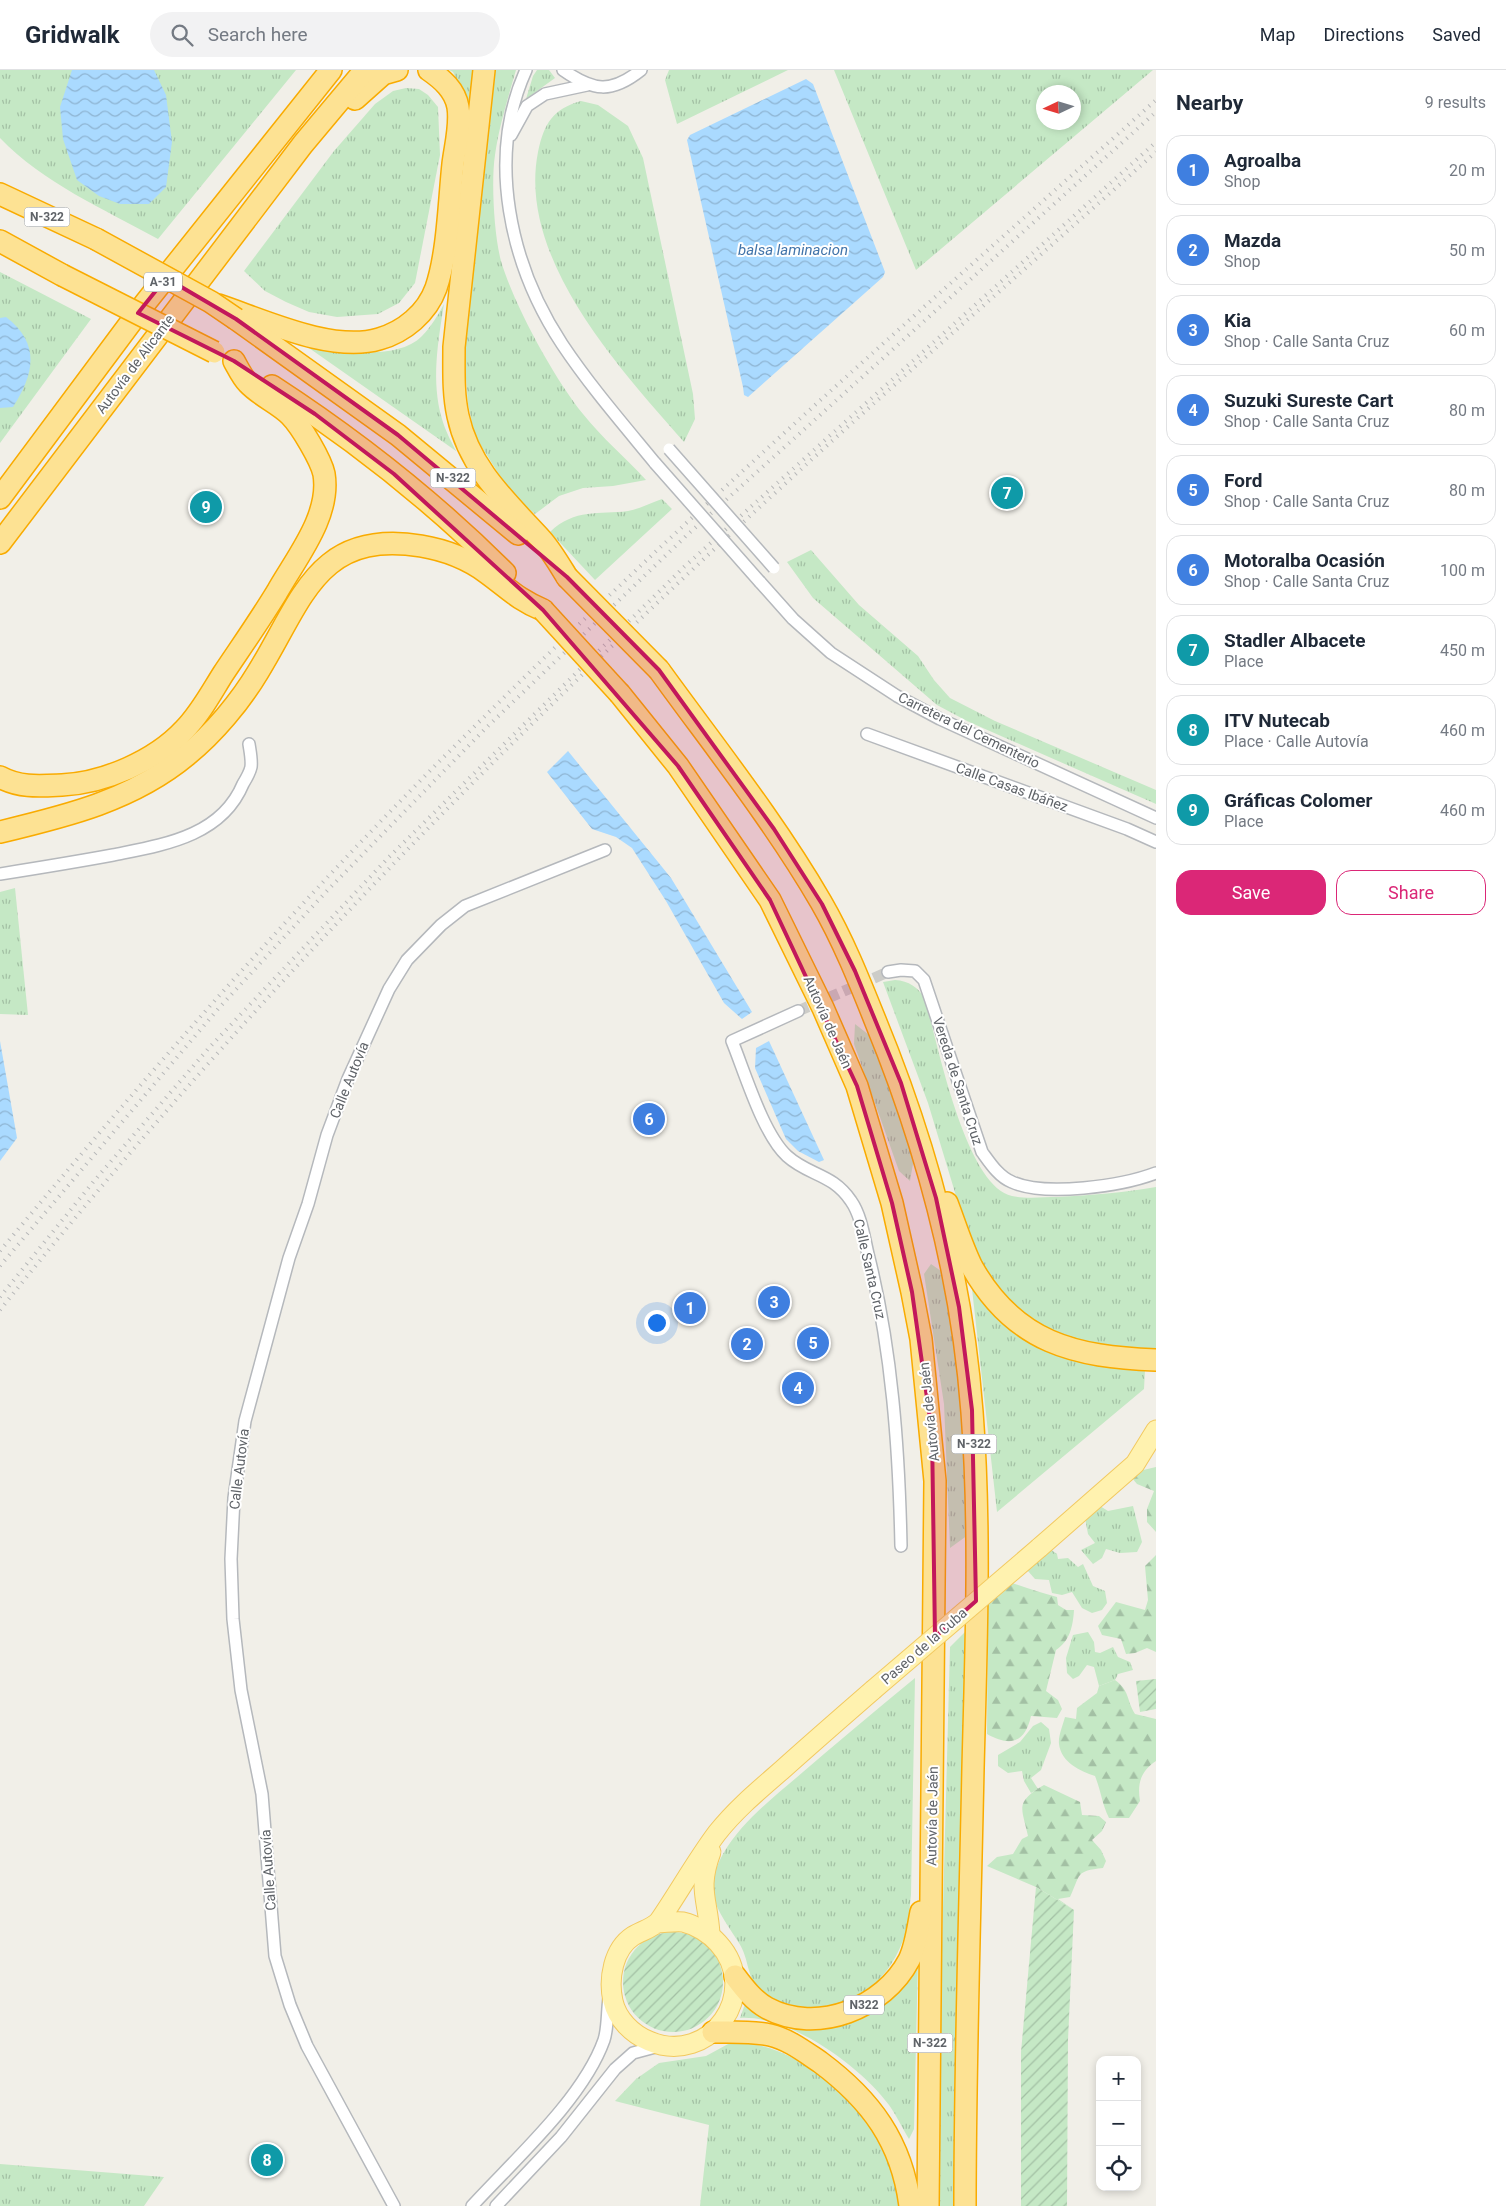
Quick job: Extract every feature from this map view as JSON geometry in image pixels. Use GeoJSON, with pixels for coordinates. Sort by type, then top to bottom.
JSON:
{"type":"FeatureCollection","features":[{"type":"Feature","properties":{"kind":"highway","name":"Autovía de Alicante"},"geometry":{"type":"LineString","coordinates":[[0,498],[146,302],[331,70]]}},
{"type":"Feature","properties":{"kind":"highway","name":"Autovía de Alicante"},"geometry":{"type":"LineString","coordinates":[[0,543],[303,144],[365,70]]}},
{"type":"Feature","properties":{"kind":"highway"},"geometry":{"type":"LineString","coordinates":[[303,144],[332,128],[361,91],[368,85],[383,74],[398,70]]}},
{"type":"Feature","properties":{"kind":"highway"},"geometry":{"type":"LineString","coordinates":[[211,302],[282,328],[343,342],[378,340],[405,327],[421,313],[436,288],[442,261],[458,107],[446,82],[428,70]]}},
{"type":"Feature","properties":{"kind":"highway"},"geometry":{"type":"LineString","coordinates":[[484,70],[454,347],[454,394],[458,418],[465,440],[484,475],[505,501],[542,540],[567,577]]}},
{"type":"Feature","properties":{"kind":"highway"},"geometry":{"type":"LineString","coordinates":[[0,177],[46,206],[63,224]]}},
{"type":"Feature","properties":{"kind":"highway","name":"N-322"},"geometry":{"type":"LineString","coordinates":[[0,194],[96,239],[211,302],[421,453],[498,516],[567,577],[659,670],[774,828],[822,904],[855,971],[901,1083],[936,1198],[959,1307],[972,1410],[977,1535],[965,2099],[965,2206]]}},
{"type":"Feature","properties":{"kind":"highway","name":"N-322"},"geometry":{"type":"LineString","coordinates":[[0,241],[53,270],[234,361],[315,414],[394,474],[490,559],[544,610]]}},
{"type":"Feature","properties":{"kind":"highway"},"geometry":{"type":"LineString","coordinates":[[0,249],[53,270]]}},
{"type":"Feature","properties":{"kind":"highway"},"geometry":{"type":"LineString","coordinates":[[0,777],[12,783],[37,787],[74,784],[116,775],[162,748],[184,731],[200,709],[269,605],[306,541],[318,516],[325,493],[324,473],[314,452],[291,416],[248,383],[234,361]]}},
{"type":"Feature","properties":{"kind":"highway"},"geometry":{"type":"LineString","coordinates":[[0,561],[12,544],[24,511]]}},
{"type":"Feature","properties":{"kind":"highway"},"geometry":{"type":"LineString","coordinates":[[0,832],[100,806],[151,781],[186,756],[222,719],[257,673],[300,597],[326,565],[355,549],[389,543],[421,546],[446,552],[487,572],[521,601],[544,610]]}},
{"type":"Feature","properties":{"kind":"highway","name":"Autovía de Jaén"},"geometry":{"type":"LineString","coordinates":[[544,610],[620,694],[678,766],[770,900],[842,1047],[857,1086],[892,1203],[921,1339],[935,1481],[928,2206]]}},
{"type":"Feature","properties":{"kind":"highway"},"geometry":{"type":"LineString","coordinates":[[901,1083],[972,1266],[990,1294],[1027,1330],[1051,1343],[1082,1354],[1116,1359],[1156,1360]]}},
{"type":"Feature","properties":{"kind":"highway","name":"N322"},"geometry":{"type":"LineString","coordinates":[[735,1976],[748,1993],[766,2008],[792,2016],[827,2017],[844,2014],[863,2006],[880,1994],[896,1978],[909,1960],[930,1880]]}},
{"type":"Feature","properties":{"kind":"highway"},"geometry":{"type":"LineString","coordinates":[[713,2032],[742,2032],[771,2036],[804,2050],[858,2093],[878,2118],[897,2151],[907,2185],[910,2206]]}},
{"type":"Feature","properties":{"kind":"main road","name":"Paseo de la Cuba"},"geometry":{"type":"LineString","coordinates":[[657,1923],[718,1832],[744,1804],[872,1690],[1039,1548],[1134,1464],[1156,1430]]}},
{"type":"Feature","properties":{"kind":"main road","name":"Paseo de la Cuba"},"geometry":{"type":"LineString","coordinates":[[1134,1464],[1156,1454]]}},
{"type":"Feature","properties":{"kind":"main road","name":"Paseo de la Cuba"},"geometry":{"type":"LineString","coordinates":[[710,1934],[702,1891],[704,1871],[718,1832]]}},
{"type":"Feature","properties":{"kind":"main road"},"geometry":{"type":"LineString","coordinates":[[684,1922],[710,1934],[732,1962],[735,1976],[735,1991],[731,2006],[724,2020],[702,2041],[676,2047],[659,2046],[629,2029],[618,2016],[610,1986],[611,1974],[618,1954],[630,1938],[657,1923],[684,1922]]}},
{"type":"Feature","properties":{"kind":"street","name":"Carretera del Cementerio"},"geometry":{"type":"LineString","coordinates":[[526,70],[516,94],[507,137],[508,202],[518,248],[534,291],[561,342],[605,403],[655,463],[792,619],[831,653],[897,696],[940,719],[1156,818]]}},
{"type":"Feature","properties":{"kind":"street"},"geometry":{"type":"LineString","coordinates":[[563,70],[586,85]]}},
{"type":"Feature","properties":{"kind":"street"},"geometry":{"type":"LineString","coordinates":[[507,137],[527,106],[545,94],[586,85],[604,87],[624,82],[641,70]]}},
{"type":"Feature","properties":{"kind":"street"},"geometry":{"type":"LineString","coordinates":[[669,449],[774,568]]}},
{"type":"Feature","properties":{"kind":"street","name":"Calle Casas Ibáñez"},"geometry":{"type":"LineString","coordinates":[[867,734],[1128,829],[1156,842]]}},
{"type":"Feature","properties":{"kind":"street"},"geometry":{"type":"LineString","coordinates":[[0,874],[136,850],[172,842],[198,832],[216,821],[230,808],[240,793],[251,766],[249,744]]}},
{"type":"Feature","properties":{"kind":"street","name":"Calle Autovía"},"geometry":{"type":"LineString","coordinates":[[394,2206],[307,2046],[290,2005],[275,1956],[262,1794],[241,1690],[232,1619],[231,1559],[234,1498],[245,1421],[289,1258],[308,1204],[327,1135],[370,1026],[398,974],[407,960],[441,925],[466,906],[605,850]]}},
{"type":"Feature","properties":{"kind":"street","name":"Vereda de Santa Cruz"},"geometry":{"type":"LineString","coordinates":[[888,972],[915,971],[924,980],[979,1146],[992,1167],[1009,1182],[1030,1189],[1099,1187],[1129,1182],[1156,1173]]}},
{"type":"Feature","properties":{"kind":"street","name":"Calle Santa Cruz"},"geometry":{"type":"LineString","coordinates":[[798,1011],[732,1041],[774,1141],[787,1156],[802,1167],[835,1182],[852,1202],[861,1224],[879,1298],[889,1372],[896,1436],[901,1546]]}},
{"type":"Feature","properties":{"kind":"street"},"geometry":{"type":"LineString","coordinates":[[472,2206],[552,2120],[582,2083],[604,2039],[610,1986]]}},
{"type":"Feature","properties":{"kind":"street"},"geometry":{"type":"LineString","coordinates":[[496,2206],[561,2137],[615,2069],[633,2054],[659,2046]]}},
{"type":"Feature","properties":{"kind":"highlighted area"},"geometry":{"type":"Polygon","coordinates":[[[166,278],[236,319],[398,435],[567,577],[659,670],[774,829],[822,904],[855,971],[901,1083],[936,1198],[959,1307],[972,1410],[976,1601],[935,1637],[932,1433],[912,1292],[892,1203],[857,1086],[770,900],[678,766],[543,610],[394,474],[315,414],[234,361],[138,313],[166,278]]]}},
{"type":"Feature","properties":{"kind":"green space"},"geometry":{"type":"Polygon","coordinates":[[[0,70],[296,70],[158,239],[55,182],[35,169],[0,138],[0,70]]]}},
{"type":"Feature","properties":{"kind":"green space"},"geometry":{"type":"Polygon","coordinates":[[[449,70],[474,70],[468,103],[453,72],[449,70]]]}},
{"type":"Feature","properties":{"kind":"green space"},"geometry":{"type":"Polygon","coordinates":[[[492,70],[516,70],[499,133],[493,179],[497,237],[501,261],[507,279],[536,340],[572,399],[598,431],[646,480],[613,486],[583,488],[559,496],[535,514],[513,495],[475,436],[468,404],[463,340],[492,70]]]}},
{"type":"Feature","properties":{"kind":"green space"},"geometry":{"type":"Polygon","coordinates":[[[537,70],[549,70],[555,78],[526,99],[533,76],[537,70]]]}},
{"type":"Feature","properties":{"kind":"green space"},"geometry":{"type":"Polygon","coordinates":[[[669,70],[788,70],[677,124],[665,80],[669,70]]]}},
{"type":"Feature","properties":{"kind":"green space"},"geometry":{"type":"Polygon","coordinates":[[[834,70],[1153,70],[916,270],[834,70]]]}},
{"type":"Feature","properties":{"kind":"green space"},"geometry":{"type":"Polygon","coordinates":[[[406,88],[419,89],[428,95],[438,107],[440,155],[415,283],[399,303],[378,314],[337,317],[309,312],[265,291],[244,271],[334,151],[375,104],[393,91],[406,88]]]}},
{"type":"Feature","properties":{"kind":"green space"},"geometry":{"type":"Polygon","coordinates":[[[581,101],[598,105],[628,126],[643,158],[693,394],[695,419],[684,442],[631,381],[579,309],[558,271],[543,232],[536,192],[540,142],[547,125],[557,113],[571,104],[581,101]]]}},
{"type":"Feature","properties":{"kind":"green space"},"geometry":{"type":"Polygon","coordinates":[[[0,272],[91,319],[0,443],[0,272]]]}},
{"type":"Feature","properties":{"kind":"green space"},"geometry":{"type":"Polygon","coordinates":[[[444,304],[437,362],[437,390],[443,423],[456,451],[309,348],[368,353],[399,349],[412,344],[422,336],[444,304]]]}},
{"type":"Feature","properties":{"kind":"green space"},"geometry":{"type":"Polygon","coordinates":[[[662,499],[672,509],[595,580],[550,532],[559,524],[578,516],[628,511],[662,499]]]}},
{"type":"Feature","properties":{"kind":"green space"},"geometry":{"type":"Polygon","coordinates":[[[811,550],[859,605],[918,656],[934,680],[950,698],[995,721],[1156,790],[1156,804],[967,721],[937,705],[813,598],[787,562],[811,550]]]}},
{"type":"Feature","properties":{"kind":"green space"},"geometry":{"type":"Polygon","coordinates":[[[15,888],[28,1015],[0,1014],[0,892],[15,888]]]}},
{"type":"Feature","properties":{"kind":"green space"},"geometry":{"type":"Polygon","coordinates":[[[895,980],[913,985],[925,999],[955,1110],[980,1167],[995,1186],[1012,1196],[1029,1198],[1095,1195],[1156,1187],[1156,1348],[1114,1349],[1086,1343],[1059,1334],[1038,1323],[1016,1307],[984,1271],[966,1229],[928,1103],[883,982],[895,980]]]}},
{"type":"Feature","properties":{"kind":"green space"},"geometry":{"type":"Polygon","coordinates":[[[855,1024],[873,1038],[893,1091],[914,1158],[910,1181],[899,1171],[854,1044],[855,1024]]]}},
{"type":"Feature","properties":{"kind":"green space"},"geometry":{"type":"Polygon","coordinates":[[[931,1264],[941,1271],[948,1304],[957,1369],[963,1435],[968,1535],[950,1548],[944,1404],[924,1274],[931,1264]]]}},
{"type":"Feature","properties":{"kind":"green space"},"geometry":{"type":"Polygon","coordinates":[[[971,1280],[1097,1364],[1120,1369],[1145,1370],[1144,1389],[997,1512],[971,1280]]]}},
{"type":"Feature","properties":{"kind":"green space"},"geometry":{"type":"Polygon","coordinates":[[[1156,1467],[1156,1532],[1147,1522],[1147,1509],[1154,1491],[1137,1484],[1132,1478],[1139,1471],[1156,1467]]]}},
{"type":"Feature","properties":{"kind":"green space"},"geometry":{"type":"Polygon","coordinates":[[[1100,1506],[1108,1511],[1133,1506],[1142,1542],[1137,1552],[1120,1553],[1106,1549],[1102,1558],[1093,1564],[1081,1550],[1095,1543],[1088,1534],[1085,1518],[1100,1506]]]}},
{"type":"Feature","properties":{"kind":"green space"},"geometry":{"type":"Polygon","coordinates":[[[1050,1549],[1057,1554],[1058,1559],[1068,1558],[1078,1567],[1083,1564],[1093,1586],[1105,1591],[1107,1603],[1102,1610],[1092,1613],[1082,1608],[1072,1592],[1062,1595],[1052,1593],[1049,1580],[1035,1579],[1027,1570],[1050,1549]]]}},
{"type":"Feature","properties":{"kind":"green space"},"geometry":{"type":"Polygon","coordinates":[[[1156,1555],[1156,1652],[1147,1648],[1135,1653],[1126,1654],[1121,1639],[1102,1635],[1098,1626],[1116,1602],[1145,1610],[1148,1600],[1145,1566],[1156,1555]]]}},
{"type":"Feature","properties":{"kind":"green space"},"geometry":{"type":"Polygon","coordinates":[[[1012,1583],[1057,1597],[1058,1605],[1066,1610],[1074,1610],[1073,1622],[1068,1638],[1056,1650],[1046,1691],[1058,1700],[1062,1709],[1057,1718],[1031,1716],[1021,1737],[1009,1741],[987,1734],[988,1605],[1012,1583]]]}},
{"type":"Feature","properties":{"kind":"green space"},"geometry":{"type":"Polygon","coordinates":[[[968,1629],[955,2206],[935,2206],[950,1647],[968,1629]]]}},
{"type":"Feature","properties":{"kind":"green space"},"geometry":{"type":"Polygon","coordinates":[[[1088,1632],[1094,1642],[1095,1652],[1100,1653],[1113,1647],[1118,1657],[1130,1662],[1133,1670],[1118,1674],[1115,1680],[1099,1686],[1094,1667],[1087,1665],[1079,1676],[1073,1679],[1067,1673],[1066,1658],[1073,1635],[1088,1632]]]}},
{"type":"Feature","properties":{"kind":"green space"},"geometry":{"type":"Polygon","coordinates":[[[915,1678],[911,1895],[907,1925],[902,1943],[886,1971],[863,1994],[849,2001],[834,2007],[819,2009],[802,2008],[775,2000],[760,1991],[756,1986],[750,1974],[745,1955],[715,1902],[713,1880],[723,1854],[738,1832],[756,1813],[915,1678]]]}},
{"type":"Feature","properties":{"kind":"green space"},"geometry":{"type":"Polygon","coordinates":[[[1156,1679],[1156,1709],[1140,1712],[1136,1681],[1156,1679]]]}},
{"type":"Feature","properties":{"kind":"green space"},"geometry":{"type":"Polygon","coordinates":[[[1115,1680],[1126,1692],[1135,1714],[1156,1719],[1156,1761],[1141,1778],[1139,1789],[1140,1801],[1129,1818],[1109,1818],[1095,1776],[1067,1761],[1059,1744],[1065,1717],[1076,1719],[1077,1708],[1097,1693],[1099,1686],[1115,1680]]]}},
{"type":"Feature","properties":{"kind":"green space"},"geometry":{"type":"Polygon","coordinates":[[[1041,1722],[1049,1729],[1051,1743],[1041,1770],[1031,1778],[1038,1789],[1031,1793],[1024,1781],[1022,1771],[1008,1773],[998,1766],[998,1755],[1020,1742],[1033,1726],[1041,1722]]]}},
{"type":"Feature","properties":{"kind":"green space"},"geometry":{"type":"Polygon","coordinates":[[[1044,1785],[1080,1802],[1082,1815],[1099,1816],[1106,1822],[1102,1831],[1092,1840],[1101,1850],[1106,1861],[1103,1868],[1083,1872],[1070,1897],[1058,1899],[1074,1910],[1036,1887],[987,1866],[997,1857],[1013,1854],[1022,1839],[1028,1836],[1023,1812],[1024,1801],[1034,1791],[1044,1785]]]}},
{"type":"Feature","properties":{"kind":"green space"},"geometry":{"type":"Polygon","coordinates":[[[1036,1887],[1074,1910],[1068,2040],[1067,2206],[1021,2206],[1021,2052],[1036,1887]]]}},
{"type":"Feature","properties":{"kind":"green space"},"geometry":{"type":"Polygon","coordinates":[[[673,1932],[683,1933],[701,1940],[715,1954],[722,1972],[722,1992],[715,2010],[701,2024],[683,2031],[673,2032],[663,2031],[645,2024],[631,2010],[624,1992],[623,1982],[624,1972],[631,1954],[645,1940],[663,1933],[673,1932]]]}},
{"type":"Feature","properties":{"kind":"green space"},"geometry":{"type":"Polygon","coordinates":[[[918,1961],[914,2129],[909,2139],[889,2105],[861,2075],[842,2060],[801,2034],[780,2025],[760,2019],[740,2018],[745,2004],[809,2028],[831,2028],[847,2022],[918,1961]]]}},
{"type":"Feature","properties":{"kind":"green space"},"geometry":{"type":"Polygon","coordinates":[[[730,2043],[757,2045],[793,2058],[828,2081],[843,2095],[858,2110],[880,2141],[890,2165],[900,2206],[700,2206],[709,2125],[615,2101],[636,2079],[659,2063],[706,2056],[730,2043]]]}},
{"type":"Feature","properties":{"kind":"green space"},"geometry":{"type":"Polygon","coordinates":[[[0,2164],[164,2177],[144,2206],[0,2206],[0,2164]]]}},
{"type":"Feature","properties":{"kind":"water"},"geometry":{"type":"Polygon","coordinates":[[[72,70],[154,70],[166,95],[172,142],[166,187],[149,204],[120,204],[99,196],[77,180],[63,139],[60,107],[72,70]]]}},
{"type":"Feature","properties":{"kind":"water","name":"balsa laminacion"},"geometry":{"type":"Polygon","coordinates":[[[806,79],[813,84],[885,272],[883,277],[748,397],[744,395],[687,140],[690,135],[806,79]]]}},
{"type":"Feature","properties":{"kind":"water"},"geometry":{"type":"Polygon","coordinates":[[[6,317],[25,338],[30,360],[26,383],[13,407],[0,408],[0,318],[6,317]]]}},
{"type":"Feature","properties":{"kind":"water"},"geometry":{"type":"Polygon","coordinates":[[[568,751],[671,878],[752,1012],[742,1019],[724,1003],[666,901],[632,848],[616,837],[592,829],[547,772],[568,751]]]}},
{"type":"Feature","properties":{"kind":"water"},"geometry":{"type":"Polygon","coordinates":[[[0,1041],[17,1138],[0,1161],[0,1041]]]}},
{"type":"Feature","properties":{"kind":"water"},"geometry":{"type":"Polygon","coordinates":[[[769,1041],[824,1160],[819,1162],[798,1151],[786,1139],[755,1068],[756,1048],[769,1041]]]}},
{"type":"Feature","properties":{"kind":"tunnel"},"geometry":{"type":"LineString","coordinates":[[798,1011],[888,972]]}},
{"type":"Feature","properties":{"kind":"railway"},"geometry":{"type":"LineString","coordinates":[[0,1251],[115,1115],[233,981],[354,849],[479,722],[644,562],[728,484],[1156,100]]}},
{"type":"Feature","properties":{"kind":"railway"},"geometry":{"type":"LineString","coordinates":[[0,1266],[218,1009],[325,893],[487,727],[686,536],[1156,112]]}},
{"type":"Feature","properties":{"kind":"railway"},"geometry":{"type":"LineString","coordinates":[[0,1297],[94,1181],[208,1049],[388,858],[684,567],[1156,142]]}},
{"type":"Feature","properties":{"kind":"railway"},"geometry":{"type":"LineString","coordinates":[[0,1310],[80,1212],[246,1021],[332,928],[509,747],[599,658],[748,518],[1156,152]]}},
{"type":"Feature","properties":{"kind":"place","name":"Stadler Albacete"},"geometry":{"type":"Point","coordinates":[1007,493]}},
{"type":"Feature","properties":{"kind":"place","name":"Gráficas Colomer"},"geometry":{"type":"Point","coordinates":[206,507]}},
{"type":"Feature","properties":{"kind":"place","name":"Motoralba Ocasión"},"geometry":{"type":"Point","coordinates":[649,1119]}},
{"type":"Feature","properties":{"kind":"place","name":"Kia"},"geometry":{"type":"Point","coordinates":[774,1302]}},
{"type":"Feature","properties":{"kind":"place","name":"Agroalba"},"geometry":{"type":"Point","coordinates":[690,1308]}},
{"type":"Feature","properties":{"kind":"place","name":"Ford"},"geometry":{"type":"Point","coordinates":[813,1343]}},
{"type":"Feature","properties":{"kind":"place","name":"Mazda"},"geometry":{"type":"Point","coordinates":[747,1344]}},
{"type":"Feature","properties":{"kind":"place","name":"Suzuki Sureste Cart"},"geometry":{"type":"Point","coordinates":[798,1388]}},
{"type":"Feature","properties":{"kind":"place","name":"ITV Nutecab"},"geometry":{"type":"Point","coordinates":[267,2160]}}]}
